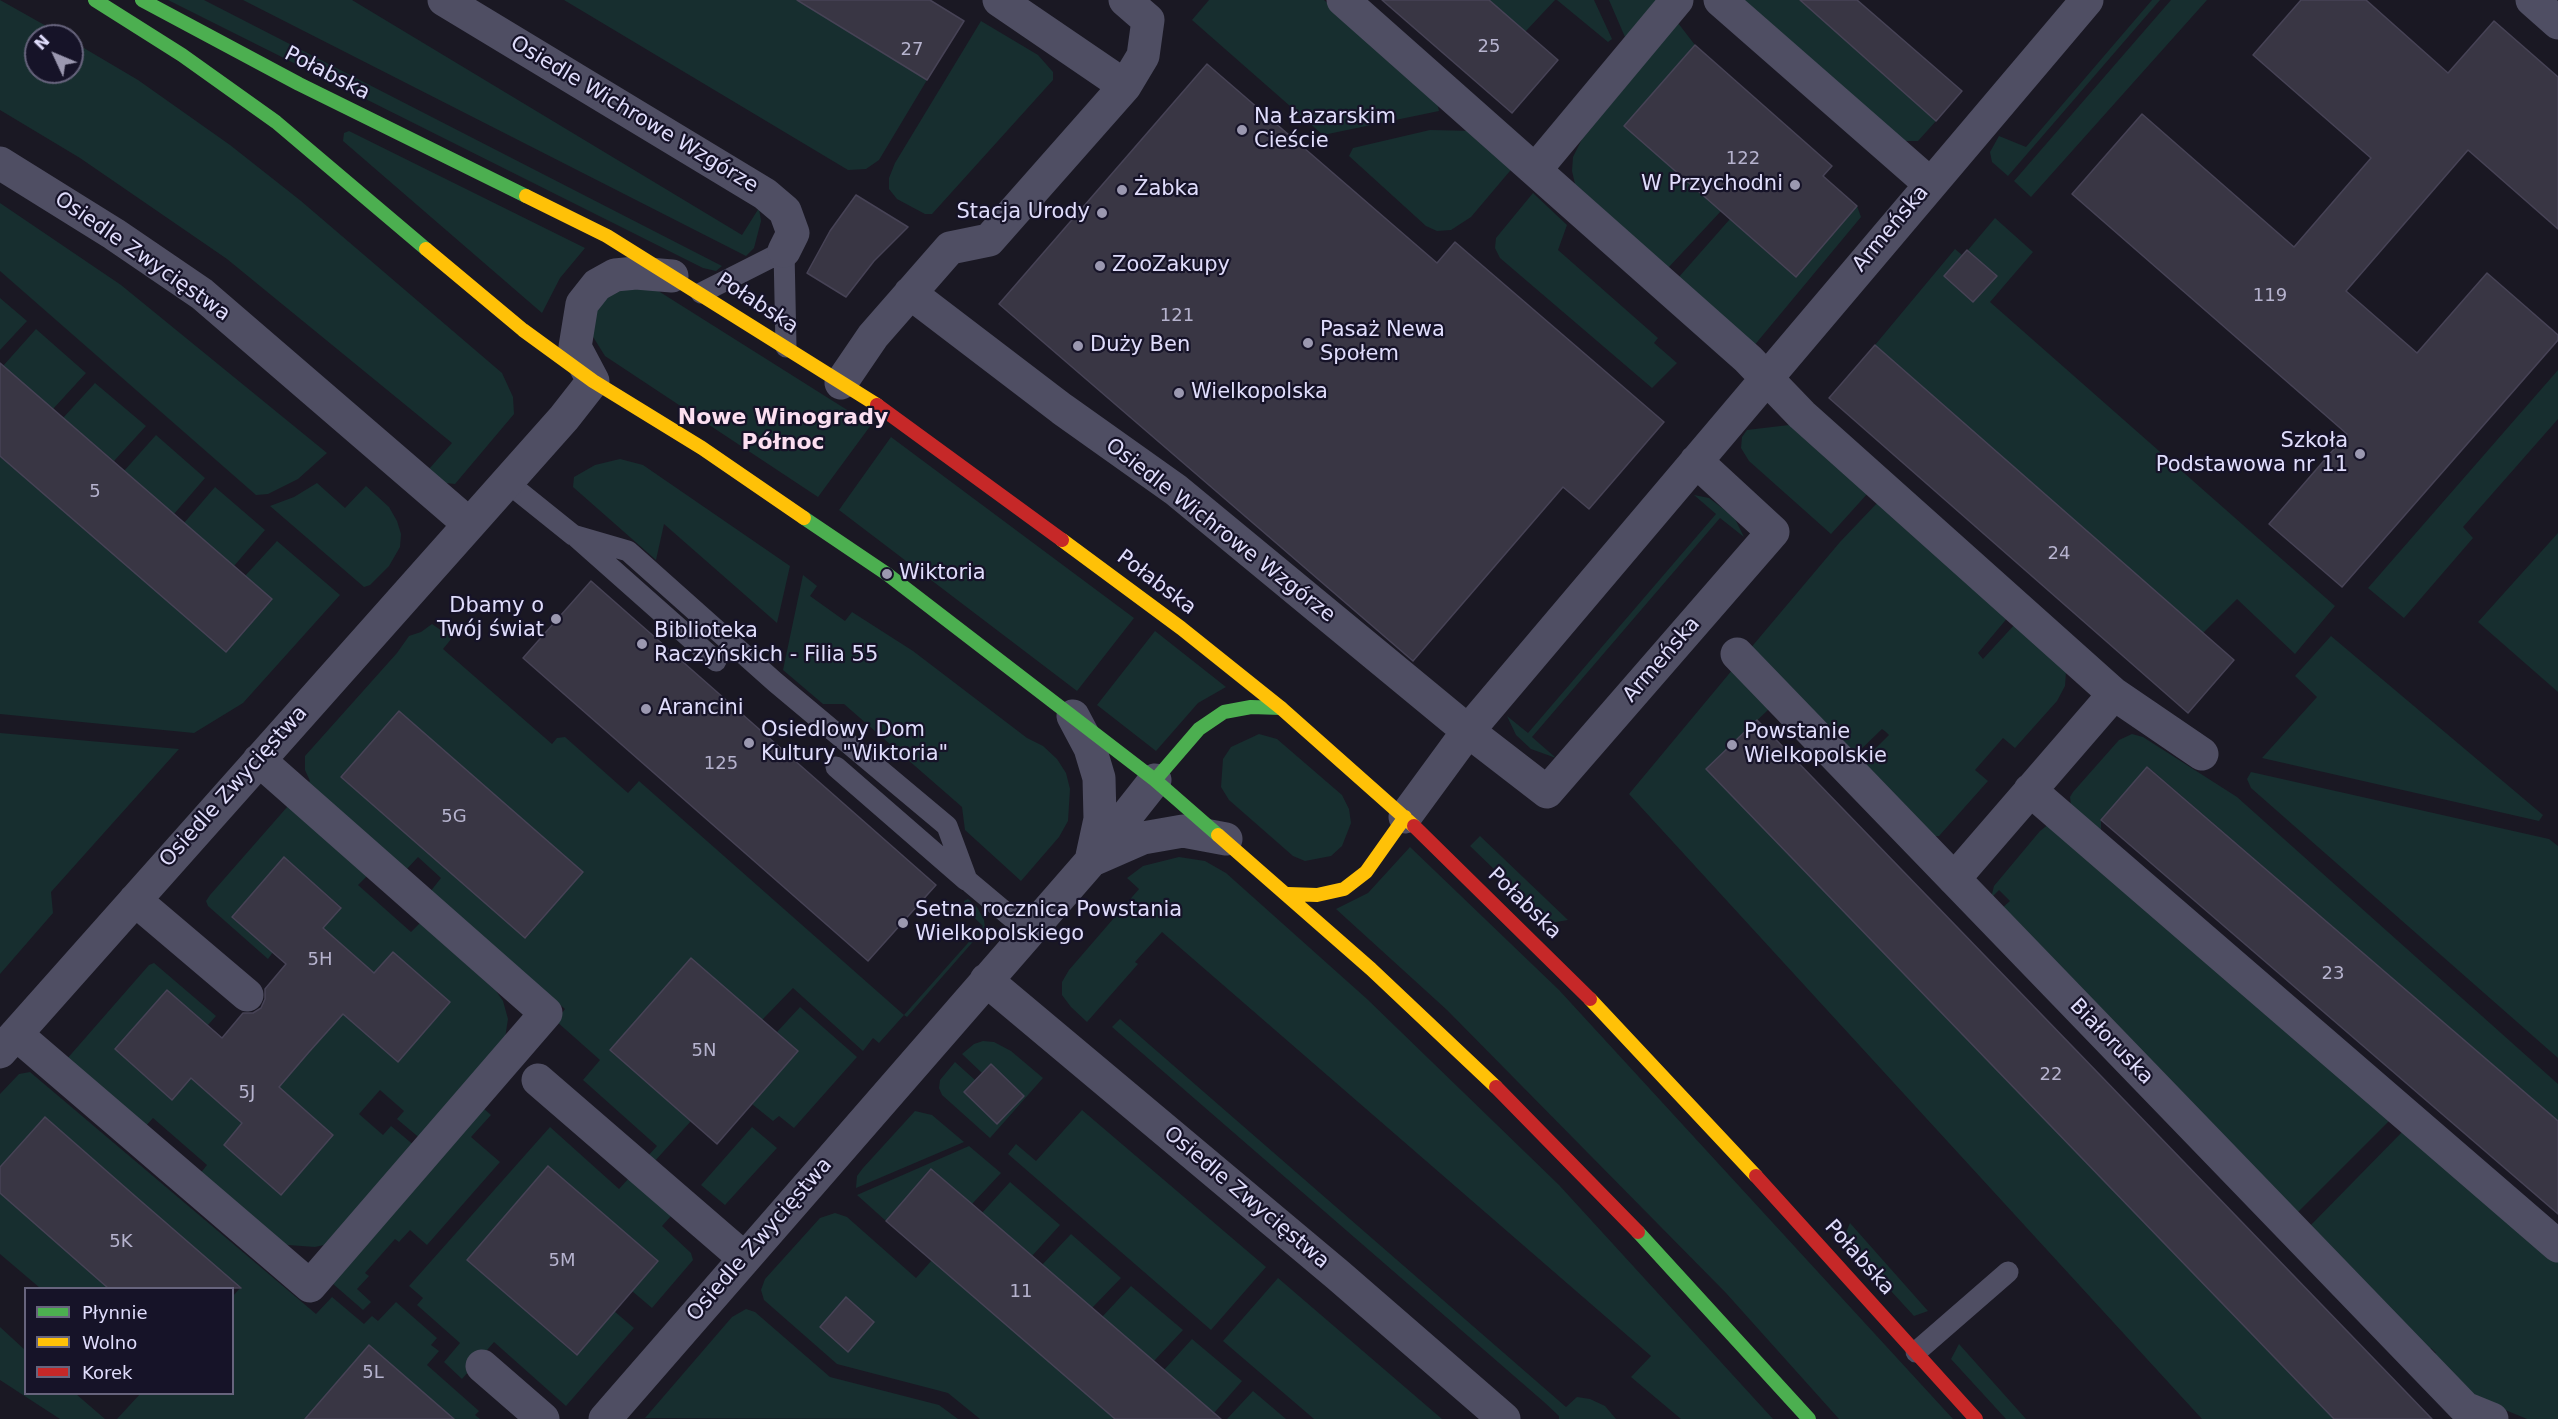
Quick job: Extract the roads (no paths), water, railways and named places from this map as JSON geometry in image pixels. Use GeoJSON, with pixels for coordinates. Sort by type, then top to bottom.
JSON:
{"type":"FeatureCollection","features":[{"type":"Feature","properties":{"kind":"street"},"geometry":{"type":"LineString","coordinates":[[95,0],[182,55],[276,122],[523,330],[593,381],[702,448],[887,574],[1155,780],[1288,894],[1539,1128],[1647,1241],[1809,1419]]}},
{"type":"Feature","properties":{"kind":"street","name":"Połabska"},"geometry":{"type":"LineString","coordinates":[[142,0],[299,84],[607,236],[701,293],[915,431],[1181,628],[1281,708],[1405,817],[1528,935],[1683,1095],[1976,1419]]}},
{"type":"Feature","properties":{"kind":"street","name":"Osiedle Wichrowe Wzgórze"},"geometry":{"type":"LineString","coordinates":[[444,0],[765,194],[785,211],[794,233],[784,252]]}},
{"type":"Feature","properties":{"kind":"street"},"geometry":{"type":"LineString","coordinates":[[999,0],[1125,86]]}},
{"type":"Feature","properties":{"kind":"street"},"geometry":{"type":"LineString","coordinates":[[1343,0],[1536,169],[1766,378],[1802,415],[2114,694],[2202,754]]}},
{"type":"Feature","properties":{"kind":"street"},"geometry":{"type":"LineString","coordinates":[[1536,169],[1677,0]]}},
{"type":"Feature","properties":{"kind":"street"},"geometry":{"type":"LineString","coordinates":[[1720,0],[1929,183]]}},
{"type":"Feature","properties":{"kind":"street","name":"Armeńska"},"geometry":{"type":"LineString","coordinates":[[1405,817],[1468,731],[1929,183],[2087,0]]}},
{"type":"Feature","properties":{"kind":"street"},"geometry":{"type":"LineString","coordinates":[[2532,0],[2558,23]]}},
{"type":"Feature","properties":{"kind":"street"},"geometry":{"type":"LineString","coordinates":[[841,383],[873,336],[950,248],[989,240],[1125,86],[1143,56],[1137,10]]}},
{"type":"Feature","properties":{"kind":"street","name":"Osiedle Zwycięstwa"},"geometry":{"type":"LineString","coordinates":[[0,163],[114,234],[202,294],[469,524]]}},
{"type":"Feature","properties":{"kind":"street"},"geometry":{"type":"LineString","coordinates":[[593,381],[575,348],[582,304],[597,285],[615,275],[636,273],[672,276]]}},
{"type":"Feature","properties":{"kind":"street","name":"Osiedle Wichrowe Wzgórze"},"geometry":{"type":"LineString","coordinates":[[910,294],[1062,409],[1176,490],[1468,731]]}},
{"type":"Feature","properties":{"kind":"street","name":"Osiedle Zwycięstwa"},"geometry":{"type":"LineString","coordinates":[[8,1043],[507,482],[593,381]]}},
{"type":"Feature","properties":{"kind":"street","name":"Armeńska"},"geometry":{"type":"LineString","coordinates":[[1468,731],[1547,792],[1773,532],[1696,460]]}},
{"type":"Feature","properties":{"kind":"street","name":"Białoruska"},"geometry":{"type":"LineString","coordinates":[[1737,654],[2465,1408],[2492,1419]]}},
{"type":"Feature","properties":{"kind":"street"},"geometry":{"type":"LineString","coordinates":[[1954,879],[2114,694]]}},
{"type":"Feature","properties":{"kind":"street"},"geometry":{"type":"LineString","coordinates":[[1155,780],[1199,729],[1224,712],[1251,707],[1281,708]]}},
{"type":"Feature","properties":{"kind":"street"},"geometry":{"type":"LineString","coordinates":[[1073,716],[1090,748],[1099,778],[1100,819],[1090,861]]}},
{"type":"Feature","properties":{"kind":"street"},"geometry":{"type":"LineString","coordinates":[[8,1043],[310,1286],[546,1013],[259,760]]}},
{"type":"Feature","properties":{"kind":"street","name":"Osiedle Zwycięstwa"},"geometry":{"type":"LineString","coordinates":[[605,1419],[1029,932],[1155,780]]}},
{"type":"Feature","properties":{"kind":"street"},"geometry":{"type":"LineString","coordinates":[[2030,789],[2558,1246]]}},
{"type":"Feature","properties":{"kind":"street"},"geometry":{"type":"LineString","coordinates":[[1288,894],[1317,895],[1344,889],[1366,872],[1405,817]]}},
{"type":"Feature","properties":{"kind":"street"},"geometry":{"type":"LineString","coordinates":[[1090,861],[1143,838],[1183,831],[1226,839]]}},
{"type":"Feature","properties":{"kind":"street"},"geometry":{"type":"LineString","coordinates":[[135,900],[247,995]]}},
{"type":"Feature","properties":{"kind":"street","name":"Osiedle Zwycięstwa"},"geometry":{"type":"LineString","coordinates":[[986,980],[1320,1260],[1504,1419]]}},
{"type":"Feature","properties":{"kind":"street"},"geometry":{"type":"LineString","coordinates":[[538,1080],[744,1258]]}},
{"type":"Feature","properties":{"kind":"street"},"geometry":{"type":"LineString","coordinates":[[482,1366],[543,1419]]}},
{"type":"Feature","properties":{"kind":"lane"},"geometry":{"type":"LineString","coordinates":[[701,293],[784,252],[786,347]]}},
{"type":"Feature","properties":{"kind":"lane"},"geometry":{"type":"LineString","coordinates":[[507,482],[573,535],[716,662]]}},
{"type":"Feature","properties":{"kind":"lane"},"geometry":{"type":"LineString","coordinates":[[573,535],[628,551],[775,682],[947,826],[967,880]]}},
{"type":"Feature","properties":{"kind":"lane"},"geometry":{"type":"LineString","coordinates":[[836,767],[1029,932]]}},
{"type":"Feature","properties":{"kind":"lane"},"geometry":{"type":"LineString","coordinates":[[1916,1352],[2008,1272]]}},
{"type":"Feature","properties":{"kind":"place","name":"Na Łazarskim Cieście"},"geometry":{"type":"Point","coordinates":[1242,130]}},
{"type":"Feature","properties":{"kind":"place","name":"W Przychodni"},"geometry":{"type":"Point","coordinates":[1795,185]}},
{"type":"Feature","properties":{"kind":"place","name":"Żabka"},"geometry":{"type":"Point","coordinates":[1122,190]}},
{"type":"Feature","properties":{"kind":"place","name":"Stacja Urody"},"geometry":{"type":"Point","coordinates":[1102,213]}},
{"type":"Feature","properties":{"kind":"place","name":"ZooZakupy"},"geometry":{"type":"Point","coordinates":[1100,266]}},
{"type":"Feature","properties":{"kind":"place","name":"Pasaż Newa Społem"},"geometry":{"type":"Point","coordinates":[1308,343]}},
{"type":"Feature","properties":{"kind":"place","name":"Duży Ben"},"geometry":{"type":"Point","coordinates":[1078,346]}},
{"type":"Feature","properties":{"kind":"place","name":"Wielkopolska"},"geometry":{"type":"Point","coordinates":[1179,393]}},
{"type":"Feature","properties":{"kind":"place","name":"Szkoła Podstawowa nr 11"},"geometry":{"type":"Point","coordinates":[2360,454]}},
{"type":"Feature","properties":{"kind":"place","name":"Wiktoria"},"geometry":{"type":"Point","coordinates":[887,574]}},
{"type":"Feature","properties":{"kind":"place","name":"Dbamy o Twój świat"},"geometry":{"type":"Point","coordinates":[556,619]}},
{"type":"Feature","properties":{"kind":"place","name":"Biblioteka Raczyńskich - Filia 55"},"geometry":{"type":"Point","coordinates":[642,644]}},
{"type":"Feature","properties":{"kind":"place","name":"Arancini"},"geometry":{"type":"Point","coordinates":[646,709]}},
{"type":"Feature","properties":{"kind":"place","name":"Osiedlowy Dom Kultury \"Wiktoria\""},"geometry":{"type":"Point","coordinates":[749,743]}},
{"type":"Feature","properties":{"kind":"place","name":"Powstanie Wielkopolskie"},"geometry":{"type":"Point","coordinates":[1732,745]}},
{"type":"Feature","properties":{"kind":"place","name":"Setna rocznica Powstania Wielkopolskiego"},"geometry":{"type":"Point","coordinates":[903,923]}},
{"type":"Feature","properties":{"kind":"district","name":"Nowe Winogrady Północ"},"geometry":{"type":"Point","coordinates":[783,431]}}]}
